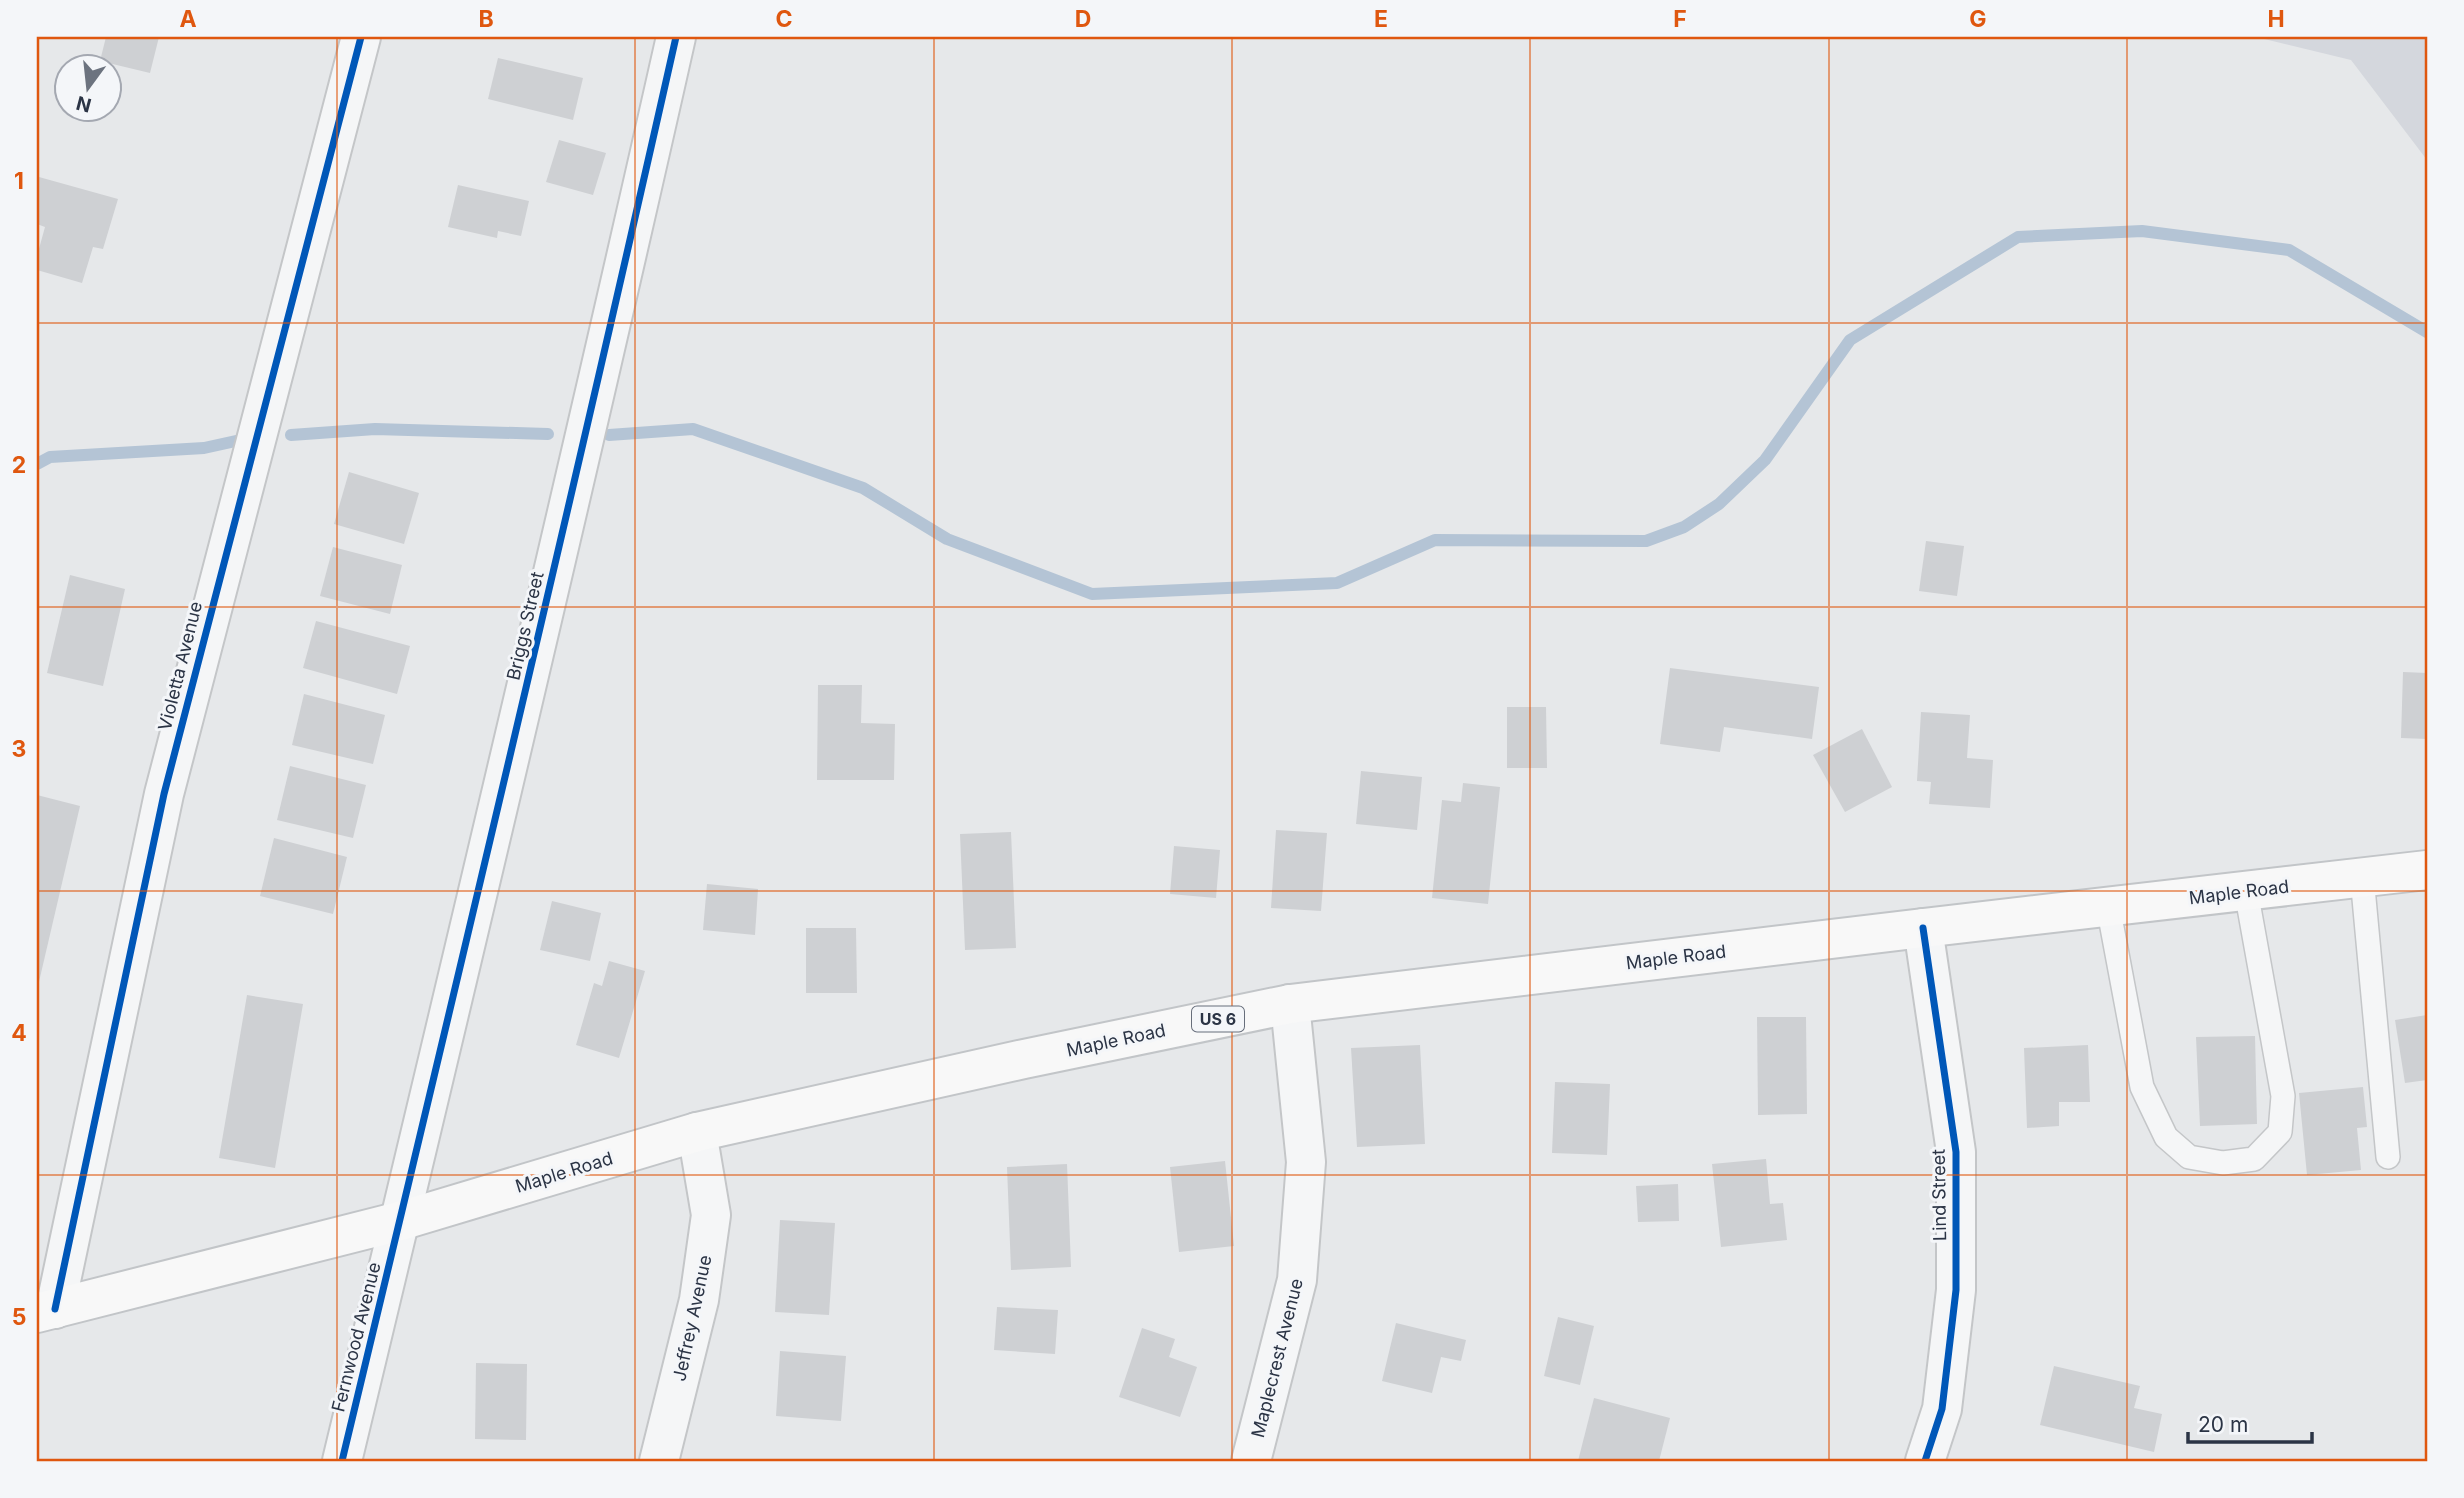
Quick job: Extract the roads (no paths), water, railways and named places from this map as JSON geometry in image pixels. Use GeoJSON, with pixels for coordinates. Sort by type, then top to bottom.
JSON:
{"type":"FeatureCollection","features":[{"type":"Feature","properties":{"kind":"main road","name":"Maple Road"},"geometry":{"type":"LineString","coordinates":[[46,1311],[400,1221],[697,1132],[1290,1004],[2427,870]]}},
{"type":"Feature","properties":{"kind":"street","name":"Violetta Avenue"},"geometry":{"type":"LineString","coordinates":[[46,1311],[164,794],[361,37]]}},
{"type":"Feature","properties":{"kind":"street","name":"Briggs Street"},"geometry":{"type":"LineString","coordinates":[[400,1221],[597,388],[676,37]]}},
{"type":"Feature","properties":{"kind":"street","name":"Lind Street"},"geometry":{"type":"LineString","coordinates":[[1923,928],[1956,1152],[1956,1290],[1941,1409],[1926,1461]]}},
{"type":"Feature","properties":{"kind":"street","name":"Maplecrest Avenue"},"geometry":{"type":"LineString","coordinates":[[1251,1461],[1297,1280],[1306,1162],[1290,1004]]}},
{"type":"Feature","properties":{"kind":"street","name":"Jeffrey Avenue"},"geometry":{"type":"LineString","coordinates":[[659,1461],[699,1300],[711,1214],[697,1132]]}},
{"type":"Feature","properties":{"kind":"street","name":"Fernwood Avenue"},"geometry":{"type":"LineString","coordinates":[[342,1461],[400,1221]]}},
{"type":"Feature","properties":{"kind":"lane"},"geometry":{"type":"LineString","coordinates":[[2362,877],[2388,1157]]}},
{"type":"Feature","properties":{"kind":"lane"},"geometry":{"type":"LineString","coordinates":[[2108,906],[2142,1087],[2166,1137],[2189,1157],[2223,1163],[2254,1159],[2280,1132],[2283,1096],[2246,891]]}},
{"type":"Feature","properties":{"kind":"waterway"},"geometry":{"type":"LineString","coordinates":[[609,435],[693,429],[863,488],[947,539],[1092,594],[1337,583],[1435,540],[1646,541],[1684,527],[1719,504],[1765,460],[1850,340],[2018,237],[2142,231],[2289,250],[2427,332]]}},
{"type":"Feature","properties":{"kind":"waterway"},"geometry":{"type":"LineString","coordinates":[[291,435],[375,429],[548,434]]}},
{"type":"Feature","properties":{"kind":"waterway"},"geometry":{"type":"LineString","coordinates":[[37,464],[50,457],[204,448],[245,439]]}}]}
